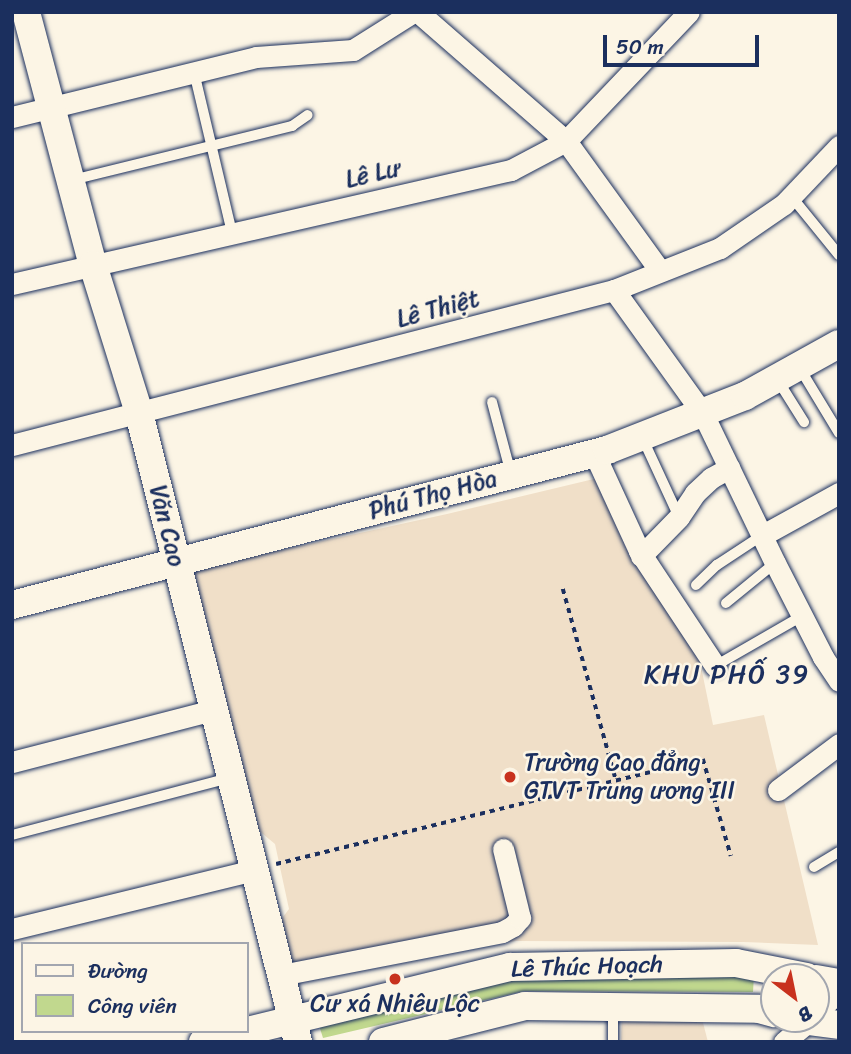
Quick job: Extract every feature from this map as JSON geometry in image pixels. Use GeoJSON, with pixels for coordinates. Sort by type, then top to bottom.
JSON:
{"type":"FeatureCollection","features":[{"type":"Feature","properties":{"kind":"street","name":"Văn Cao"},"geometry":{"type":"LineString","coordinates":[[26,12],[93,265],[139,413],[295,1031]]}},
{"type":"Feature","properties":{"kind":"street"},"geometry":{"type":"LineString","coordinates":[[12,117],[256,57],[353,50],[416,12],[566,141],[660,271]]}},
{"type":"Feature","properties":{"kind":"street","name":"Lê Lư"},"geometry":{"type":"LineString","coordinates":[[12,284],[511,170],[566,141],[689,12]]}},
{"type":"Feature","properties":{"kind":"street","name":"Lê Thiệt"},"geometry":{"type":"LineString","coordinates":[[12,445],[614,290],[720,248],[791,196],[839,146]]}},
{"type":"Feature","properties":{"kind":"street"},"geometry":{"type":"LineString","coordinates":[[614,290],[703,414],[761,536],[839,681]]}},
{"type":"Feature","properties":{"kind":"street","name":"Phú Thọ Hòa"},"geometry":{"type":"LineString","coordinates":[[12,605],[594,453],[703,414],[788,373],[839,344]]}},
{"type":"Feature","properties":{"kind":"street"},"geometry":{"type":"LineString","coordinates":[[594,453],[642,556],[715,666]]}},
{"type":"Feature","properties":{"kind":"street"},"geometry":{"type":"LineString","coordinates":[[642,556],[679,517],[695,493],[711,478],[729,468]]}},
{"type":"Feature","properties":{"kind":"street"},"geometry":{"type":"LineString","coordinates":[[761,536],[839,493]]}},
{"type":"Feature","properties":{"kind":"street"},"geometry":{"type":"LineString","coordinates":[[12,762],[213,710]]}},
{"type":"Feature","properties":{"kind":"street"},"geometry":{"type":"LineString","coordinates":[[778,790],[839,744]]}},
{"type":"Feature","properties":{"kind":"street"},"geometry":{"type":"LineString","coordinates":[[281,975],[502,932],[513,926],[520,918],[503,849]]}},
{"type":"Feature","properties":{"kind":"street"},"geometry":{"type":"LineString","coordinates":[[12,929],[254,870]]}},
{"type":"Feature","properties":{"kind":"street","name":"Lê Thúc Hoạch"},"geometry":{"type":"LineString","coordinates":[[248,1031],[295,1031],[510,967],[736,963],[760,968]]}},
{"type":"Feature","properties":{"kind":"street","name":"Lê Thúc Hoạch"},"geometry":{"type":"LineString","coordinates":[[383,1042],[525,1006],[760,1009]]}},
{"type":"Feature","properties":{"kind":"street","name":"Lê Thúc Hoạch"},"geometry":{"type":"LineString","coordinates":[[203,1042],[238,1033]]}},
{"type":"Feature","properties":{"kind":"lane"},"geometry":{"type":"LineString","coordinates":[[194,72],[232,233]]}},
{"type":"Feature","properties":{"kind":"lane"},"geometry":{"type":"LineString","coordinates":[[70,181],[292,126],[308,115]]}},
{"type":"Feature","properties":{"kind":"lane"},"geometry":{"type":"LineString","coordinates":[[791,196],[839,255]]}},
{"type":"Feature","properties":{"kind":"lane"},"geometry":{"type":"LineString","coordinates":[[788,373],[804,422]]}},
{"type":"Feature","properties":{"kind":"lane"},"geometry":{"type":"LineString","coordinates":[[788,373],[839,433]]}},
{"type":"Feature","properties":{"kind":"lane"},"geometry":{"type":"LineString","coordinates":[[492,402],[511,474]]}},
{"type":"Feature","properties":{"kind":"lane"},"geometry":{"type":"LineString","coordinates":[[642,437],[679,517]]}},
{"type":"Feature","properties":{"kind":"lane"},"geometry":{"type":"LineString","coordinates":[[696,585],[717,565],[761,536]]}},
{"type":"Feature","properties":{"kind":"lane"},"geometry":{"type":"LineString","coordinates":[[726,603],[775,563]]}},
{"type":"Feature","properties":{"kind":"lane"},"geometry":{"type":"LineString","coordinates":[[715,666],[802,616]]}},
{"type":"Feature","properties":{"kind":"lane"},"geometry":{"type":"LineString","coordinates":[[12,835],[231,778]]}},
{"type":"Feature","properties":{"kind":"lane"},"geometry":{"type":"LineString","coordinates":[[814,867],[839,852]]}},
{"type":"Feature","properties":{"kind":"lane"},"geometry":{"type":"LineString","coordinates":[[613,1007],[613,1042]]}},
{"type":"Feature","properties":{"kind":"path"},"geometry":{"type":"LineString","coordinates":[[563,589],[616,780]]}},
{"type":"Feature","properties":{"kind":"path"},"geometry":{"type":"LineString","coordinates":[[254,870],[703,759],[731,856]]}},
{"type":"Feature","properties":{"kind":"shaded area","name":"Trường Cao đẳng GTVT Trung ương III"},"geometry":{"type":"Polygon","coordinates":[[[598,478],[698,652],[713,725],[764,715],[818,945],[516,941],[452,951],[295,983],[277,925],[289,909],[275,844],[257,829],[189,570],[598,478]]]}},
{"type":"Feature","properties":{"kind":"shaded area"},"geometry":{"type":"Polygon","coordinates":[[[622,1013],[701,1015],[708,1042],[621,1042],[622,1013]]]}},
{"type":"Feature","properties":{"kind":"green space"},"geometry":{"type":"Polygon","coordinates":[[[754,975],[753,992],[524,991],[323,1038],[318,1022],[521,977],[754,975]]]}},
{"type":"Feature","properties":{"kind":"place","name":"Trường Cao đẳng GTVT Trung ương III"},"geometry":{"type":"Point","coordinates":[510,777]}},
{"type":"Feature","properties":{"kind":"place","name":"Cư xá Nhiêu Lộc"},"geometry":{"type":"Point","coordinates":[395,979]}},
{"type":"Feature","properties":{"kind":"district","name":"KHU PHỐ 39"},"geometry":{"type":"Point","coordinates":[727,675]}}]}
